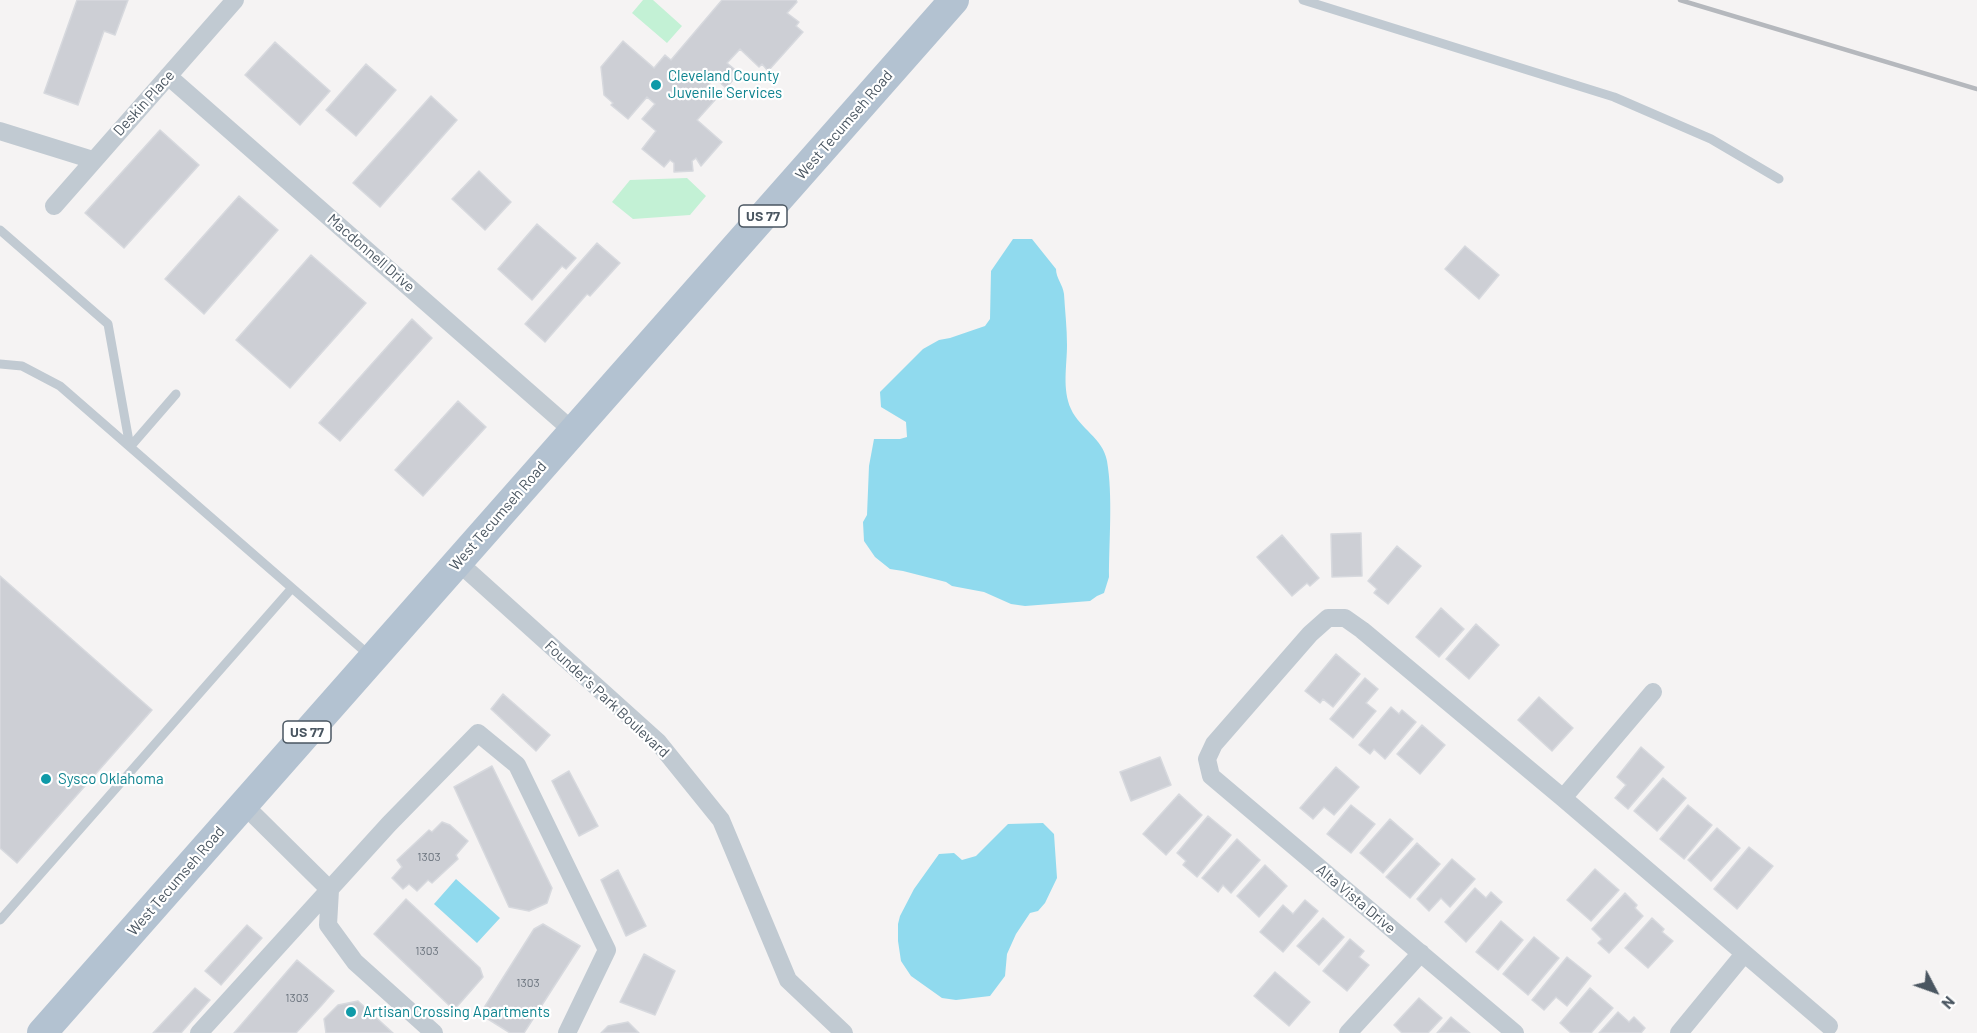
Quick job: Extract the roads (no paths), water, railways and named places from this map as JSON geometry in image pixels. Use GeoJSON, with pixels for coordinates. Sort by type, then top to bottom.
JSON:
{"type":"FeatureCollection","features":[{"type":"Feature","properties":{"kind":"main road","name":"West Tecumseh Road"},"geometry":{"type":"LineString","coordinates":[[42,1033],[954,0]]}},
{"type":"Feature","properties":{"kind":"street","name":"Deskin Place"},"geometry":{"type":"LineString","coordinates":[[54,206],[235,0]]}},
{"type":"Feature","properties":{"kind":"street","name":"Macdonnell Drive"},"geometry":{"type":"LineString","coordinates":[[168,75],[573,432]]}},
{"type":"Feature","properties":{"kind":"street"},"geometry":{"type":"LineString","coordinates":[[0,131],[93,160]]}},
{"type":"Feature","properties":{"kind":"street","name":"Founder's Park Boulevard"},"geometry":{"type":"LineString","coordinates":[[458,562],[658,742],[672,759],[721,820],[788,980],[844,1033]]}},
{"type":"Feature","properties":{"kind":"street","name":"Alta Vista Drive"},"geometry":{"type":"LineString","coordinates":[[1515,1033],[1211,776],[1207,759],[1214,744],[1310,634],[1328,618],[1345,618],[1563,798]]}},
{"type":"Feature","properties":{"kind":"street"},"geometry":{"type":"LineString","coordinates":[[1653,692],[1563,798],[1829,1026]]}},
{"type":"Feature","properties":{"kind":"street"},"geometry":{"type":"LineString","coordinates":[[199,1033],[389,824],[478,733],[517,765],[608,950],[567,1033]]}},
{"type":"Feature","properties":{"kind":"street"},"geometry":{"type":"LineString","coordinates":[[244,804],[330,890],[328,925],[355,962],[434,1033]]}},
{"type":"Feature","properties":{"kind":"street"},"geometry":{"type":"LineString","coordinates":[[1348,1033],[1420,953]]}},
{"type":"Feature","properties":{"kind":"street"},"geometry":{"type":"LineString","coordinates":[[1679,1033],[1744,954]]}},
{"type":"Feature","properties":{"kind":"lane"},"geometry":{"type":"LineString","coordinates":[[1303,0],[1614,97],[1711,139],[1779,178]]}},
{"type":"Feature","properties":{"kind":"lane"},"geometry":{"type":"LineString","coordinates":[[0,230],[108,324],[130,447]]}},
{"type":"Feature","properties":{"kind":"lane"},"geometry":{"type":"LineString","coordinates":[[0,364],[22,366],[60,386],[373,658]]}},
{"type":"Feature","properties":{"kind":"lane"},"geometry":{"type":"LineString","coordinates":[[130,447],[176,394]]}},
{"type":"Feature","properties":{"kind":"lane"},"geometry":{"type":"LineString","coordinates":[[0,920],[292,588]]}},
{"type":"Feature","properties":{"kind":"water"},"geometry":{"type":"Polygon","coordinates":[[[1013,239],[1032,239],[1056,269],[1064,294],[1068,401],[1075,416],[1101,446],[1107,461],[1110,504],[1109,577],[1104,593],[1090,601],[1025,606],[1011,604],[984,592],[890,569],[875,557],[864,541],[863,522],[867,515],[869,466],[874,439],[907,437],[906,422],[881,407],[880,392],[923,349],[939,340],[985,326],[990,319],[991,271],[1013,239]]]}},
{"type":"Feature","properties":{"kind":"water"},"geometry":{"type":"Polygon","coordinates":[[[1043,823],[1054,834],[1057,878],[1045,903],[1038,911],[1030,913],[1016,934],[1007,954],[1005,976],[990,996],[956,1000],[942,998],[911,976],[901,961],[898,924],[914,889],[939,854],[954,853],[962,860],[976,856],[1008,824],[1043,823]]]}},
{"type":"Feature","properties":{"kind":"water"},"geometry":{"type":"Polygon","coordinates":[[[456,879],[500,918],[477,943],[434,904],[456,879]]]}},
{"type":"Feature","properties":{"kind":"railway"},"geometry":{"type":"LineString","coordinates":[[1680,0],[1977,89]]}},
{"type":"Feature","properties":{"kind":"place","name":"Cleveland County Juvenile Services"},"geometry":{"type":"Point","coordinates":[656,85]}},
{"type":"Feature","properties":{"kind":"place","name":"Sysco Oklahoma"},"geometry":{"type":"Point","coordinates":[46,779]}},
{"type":"Feature","properties":{"kind":"place","name":"Artisan Crossing Apartments"},"geometry":{"type":"Point","coordinates":[351,1012]}}]}
